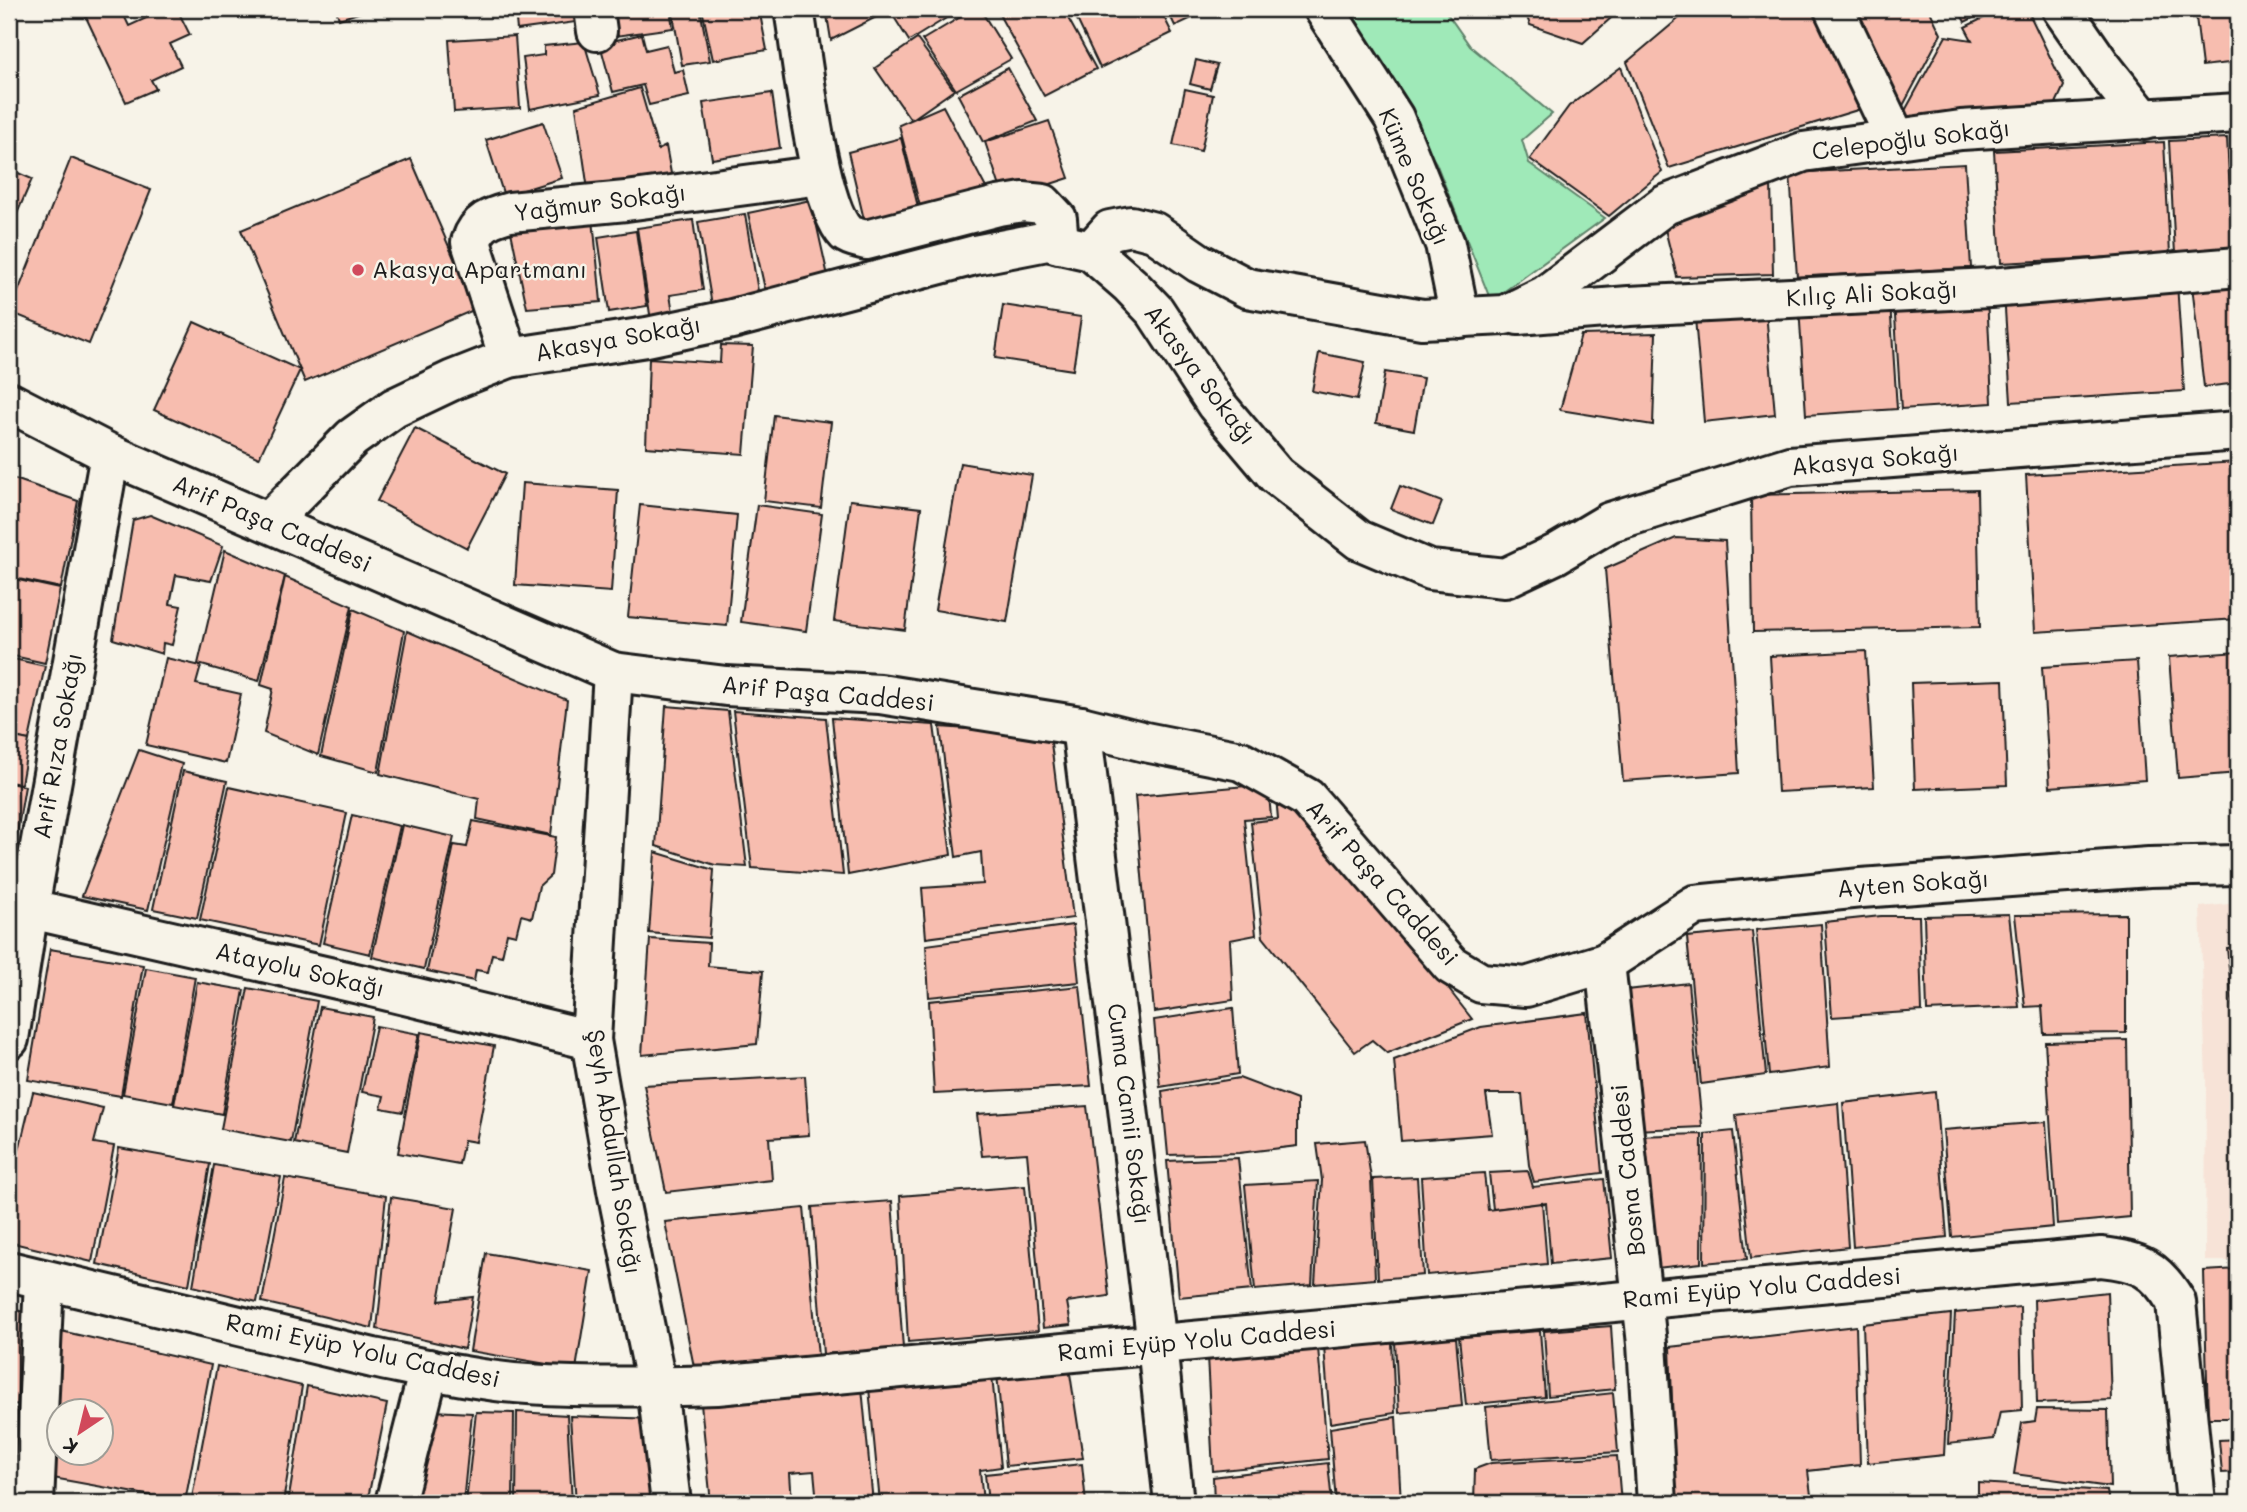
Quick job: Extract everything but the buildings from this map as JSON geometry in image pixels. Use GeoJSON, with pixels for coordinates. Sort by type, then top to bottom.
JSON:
{"type":"FeatureCollection","features":[{"type":"Feature","properties":{"kind":"street"},"geometry":{"type":"LineString","coordinates":[[794,9],[821,175],[836,218],[848,235],[866,240],[1023,202],[1043,204],[1057,219],[1075,247]]}},
{"type":"Feature","properties":{"kind":"street","name":"Küme Sokağı"},"geometry":{"type":"LineString","coordinates":[[1324,9],[1394,118],[1445,244],[1460,318]]}},
{"type":"Feature","properties":{"kind":"street"},"geometry":{"type":"LineString","coordinates":[[1833,9],[1895,139]]}},
{"type":"Feature","properties":{"kind":"street"},"geometry":{"type":"LineString","coordinates":[[2062,9],[2100,64],[2144,120]]}},
{"type":"Feature","properties":{"kind":"street","name":"Celepoğlu Sokağı"},"geometry":{"type":"LineString","coordinates":[[1075,247],[1110,230],[1131,226],[1154,232],[1199,263],[1247,288],[1422,319],[1505,315],[1546,295],[1665,205],[1803,152],[1961,130],[2238,113]]}},
{"type":"Feature","properties":{"kind":"street","name":"Yağmur Sokağı"},"geometry":{"type":"LineString","coordinates":[[509,358],[471,242],[480,224],[510,212],[626,201],[821,175]]}},
{"type":"Feature","properties":{"kind":"street","name":"Akasya Sokağı"},"geometry":{"type":"LineString","coordinates":[[269,522],[352,438],[394,408],[453,380],[509,358],[647,337],[720,322],[975,255],[1047,241],[1075,247],[1130,285],[1155,311],[1216,404],[1276,475],[1359,540],[1430,570],[1506,578],[1556,554],[1610,522],[1790,466],[2238,432]]}},
{"type":"Feature","properties":{"kind":"street","name":"Kılıç Ali Sokağı"},"geometry":{"type":"LineString","coordinates":[[1505,315],[1990,288],[2238,267]]}},
{"type":"Feature","properties":{"kind":"street","name":"Arif Paşa Caddesi"},"geometry":{"type":"LineString","coordinates":[[9,402],[110,454],[613,673],[726,687],[880,694],[1081,726],[1241,761],[1307,798],[1451,965],[1481,983],[1526,987],[1605,963]]}},
{"type":"Feature","properties":{"kind":"street","name":"Arif Rıza Sokağı"},"geometry":{"type":"LineString","coordinates":[[9,1039],[19,906],[110,454]]}},
{"type":"Feature","properties":{"kind":"street","name":"Şeyh Abdullah Sokağı"},"geometry":{"type":"LineString","coordinates":[[613,673],[591,1040],[617,1190],[657,1387],[671,1503]]}},
{"type":"Feature","properties":{"kind":"street","name":"Cuma Camii Sokağı"},"geometry":{"type":"LineString","coordinates":[[1081,726],[1174,1503]]}},
{"type":"Feature","properties":{"kind":"street","name":"Ayten Sokağı"},"geometry":{"type":"LineString","coordinates":[[1605,963],[1695,905],[1916,884],[2149,867],[2238,865]]}},
{"type":"Feature","properties":{"kind":"street","name":"Atayolu Sokağı"},"geometry":{"type":"LineString","coordinates":[[19,906],[591,1040]]}},
{"type":"Feature","properties":{"kind":"street","name":"Bosna Caddesi"},"geometry":{"type":"LineString","coordinates":[[1605,963],[1643,1298],[1657,1503]]}},
{"type":"Feature","properties":{"kind":"street","name":"Rami Eyüp Yolu Caddesi"},"geometry":{"type":"LineString","coordinates":[[26,1275],[429,1369],[525,1384],[657,1387],[717,1385],[2101,1257],[2129,1260],[2156,1274],[2176,1302],[2196,1503]]}},
{"type":"Feature","properties":{"kind":"street"},"geometry":{"type":"LineString","coordinates":[[26,1275],[34,1503]]}},
{"type":"Feature","properties":{"kind":"street"},"geometry":{"type":"LineString","coordinates":[[395,1503],[429,1369]]}},
{"type":"Feature","properties":{"kind":"shaded area"},"geometry":{"type":"Polygon","coordinates":[[[2238,903],[2238,1261],[2205,1261],[2206,1082],[2200,907],[2238,903]]]}},
{"type":"Feature","properties":{"kind":"green space"},"geometry":{"type":"Polygon","coordinates":[[[1340,9],[1444,9],[1470,46],[1552,114],[1522,140],[1529,163],[1605,218],[1491,301],[1436,163],[1340,9]]]}},
{"type":"Feature","properties":{"kind":"place","name":"Akasya Apartmanı"},"geometry":{"type":"Point","coordinates":[358,270]}}]}
